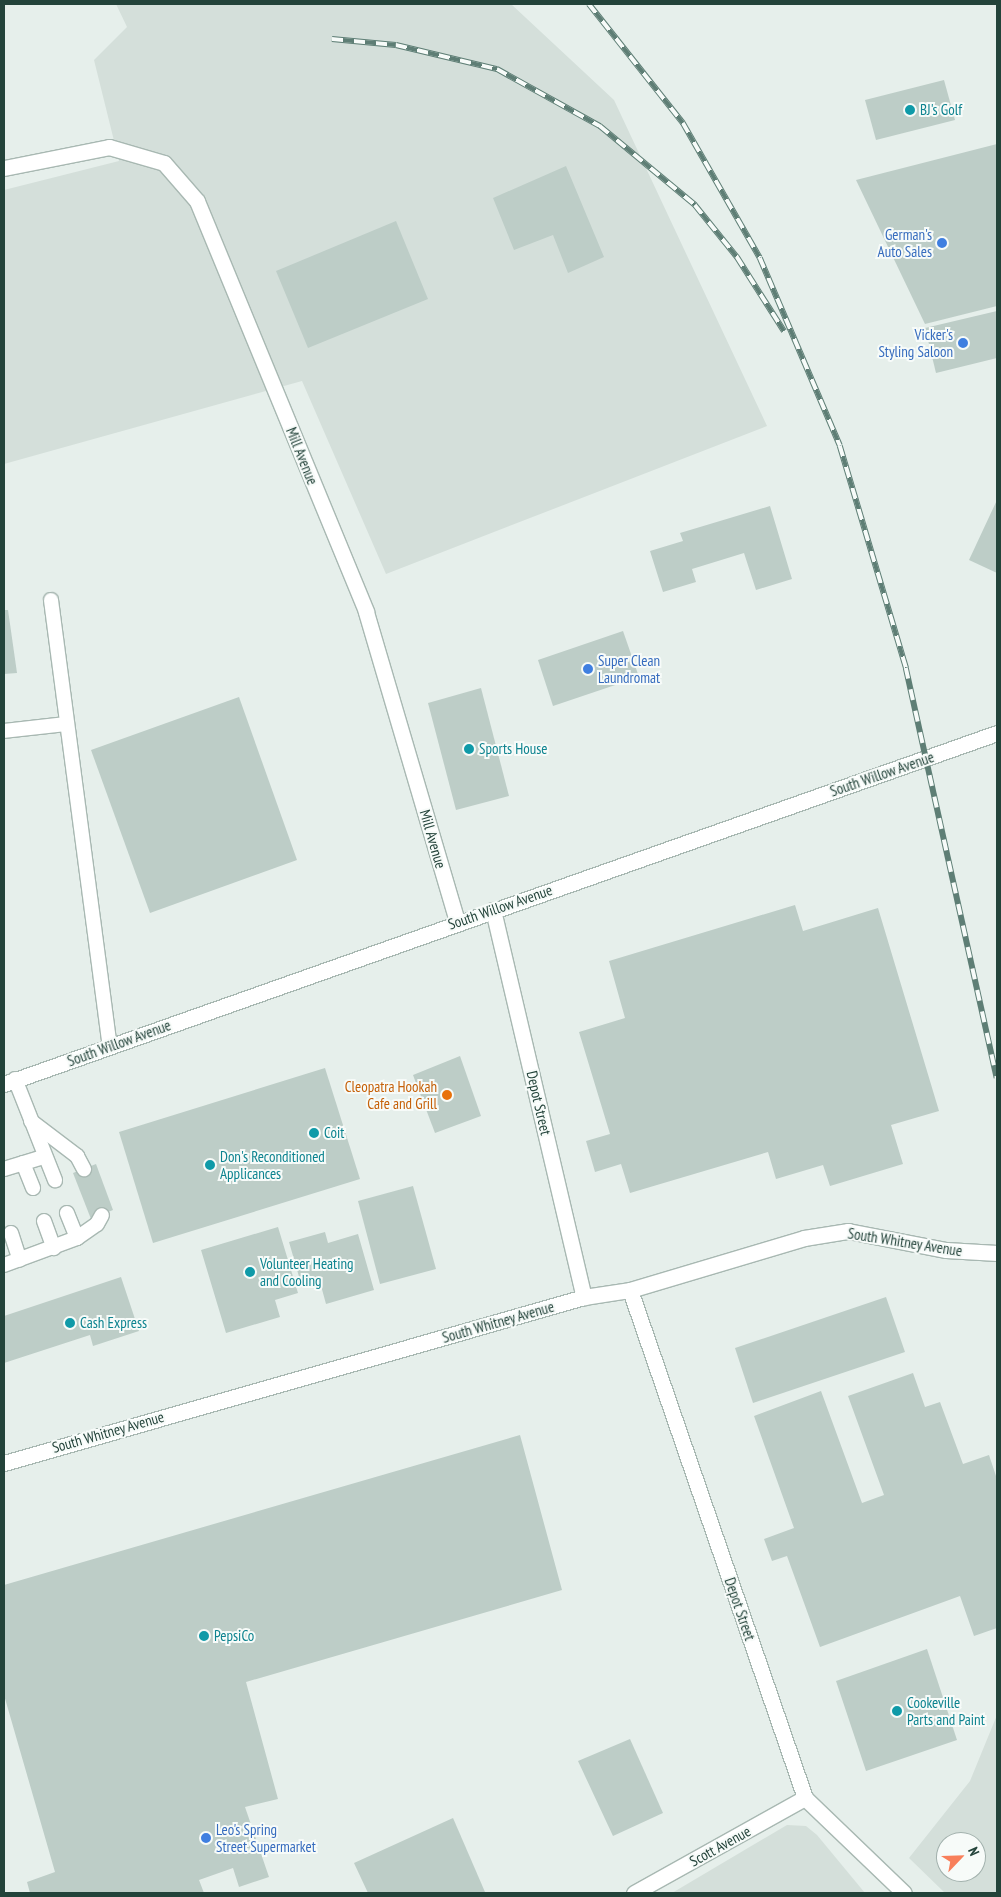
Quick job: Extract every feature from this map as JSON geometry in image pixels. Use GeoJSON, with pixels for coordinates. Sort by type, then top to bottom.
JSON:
{"type":"FeatureCollection","features":[{"type":"Feature","properties":{"kind":"street","name":"Mill Avenue"},"geometry":{"type":"LineString","coordinates":[[4,168],[109,147],[164,163],[197,201],[366,612],[457,921]]}},
{"type":"Feature","properties":{"kind":"street","name":"South Willow Avenue"},"geometry":{"type":"LineString","coordinates":[[9,1082],[457,921],[997,734]]}},
{"type":"Feature","properties":{"kind":"street","name":"Depot Street"},"geometry":{"type":"LineString","coordinates":[[493,910],[584,1297]]}},
{"type":"Feature","properties":{"kind":"street","name":"South Whitney Avenue"},"geometry":{"type":"LineString","coordinates":[[4,1463],[584,1297],[630,1290],[804,1238],[848,1231],[946,1250],[997,1253]]}},
{"type":"Feature","properties":{"kind":"street","name":"Depot Street"},"geometry":{"type":"LineString","coordinates":[[630,1290],[805,1798],[904,1893]]}},
{"type":"Feature","properties":{"kind":"street","name":"Scott Avenue"},"geometry":{"type":"LineString","coordinates":[[634,1893],[805,1798]]}},
{"type":"Feature","properties":{"kind":"lane"},"geometry":{"type":"LineString","coordinates":[[51,600],[110,1046]]}},
{"type":"Feature","properties":{"kind":"lane"},"geometry":{"type":"LineString","coordinates":[[4,731],[66,724]]}},
{"type":"Feature","properties":{"kind":"lane"},"geometry":{"type":"LineString","coordinates":[[9,1082],[31,1122],[43,1157],[56,1180]]}},
{"type":"Feature","properties":{"kind":"lane"},"geometry":{"type":"LineString","coordinates":[[31,1122],[77,1156],[84,1169]]}},
{"type":"Feature","properties":{"kind":"lane"},"geometry":{"type":"LineString","coordinates":[[4,1169],[43,1157]]}},
{"type":"Feature","properties":{"kind":"lane"},"geometry":{"type":"LineString","coordinates":[[23,1163],[32,1188]]}},
{"type":"Feature","properties":{"kind":"lane"},"geometry":{"type":"LineString","coordinates":[[67,1213],[77,1238]]}},
{"type":"Feature","properties":{"kind":"lane"},"geometry":{"type":"LineString","coordinates":[[4,1266],[77,1238],[97,1224],[102,1215]]}},
{"type":"Feature","properties":{"kind":"lane"},"geometry":{"type":"LineString","coordinates":[[44,1221],[54,1248]]}},
{"type":"Feature","properties":{"kind":"lane"},"geometry":{"type":"LineString","coordinates":[[11,1233],[20,1260]]}},
{"type":"Feature","properties":{"kind":"shaded area"},"geometry":{"type":"Polygon","coordinates":[[[116,4],[511,4],[614,100],[767,426],[386,574],[302,381],[4,464],[4,190],[119,161],[94,60],[127,27],[116,4]]]}},
{"type":"Feature","properties":{"kind":"shaded area"},"geometry":{"type":"Polygon","coordinates":[[[997,1715],[997,1893],[945,1893],[909,1858],[970,1781],[997,1715]]]}},
{"type":"Feature","properties":{"kind":"shaded area"},"geometry":{"type":"Polygon","coordinates":[[[787,1825],[806,1826],[817,1835],[865,1893],[672,1893],[787,1825]]]}},
{"type":"Feature","properties":{"kind":"building","name":"BJ's Golf"},"geometry":{"type":"Polygon","coordinates":[[[944,80],[955,120],[876,140],[865,100],[944,80]]]}},
{"type":"Feature","properties":{"kind":"building","name":"German's Auto Sales"},"geometry":{"type":"Polygon","coordinates":[[[997,144],[997,306],[925,324],[856,180],[997,144]]]}},
{"type":"Feature","properties":{"kind":"building"},"geometry":{"type":"Polygon","coordinates":[[[566,166],[604,257],[568,273],[553,235],[514,250],[493,198],[566,166]]]}},
{"type":"Feature","properties":{"kind":"building"},"geometry":{"type":"Polygon","coordinates":[[[396,221],[428,299],[308,348],[276,271],[396,221]]]}},
{"type":"Feature","properties":{"kind":"building","name":"Vicker's Styling Saloon"},"geometry":{"type":"Polygon","coordinates":[[[997,311],[997,358],[936,373],[925,328],[997,311]]]}},
{"type":"Feature","properties":{"kind":"building"},"geometry":{"type":"Polygon","coordinates":[[[997,500],[997,573],[969,560],[997,500]]]}},
{"type":"Feature","properties":{"kind":"building"},"geometry":{"type":"Polygon","coordinates":[[[770,506],[792,579],[756,590],[744,553],[692,569],[696,582],[663,592],[650,551],[683,541],[680,533],[770,506]]]}},
{"type":"Feature","properties":{"kind":"building"},"geometry":{"type":"Polygon","coordinates":[[[4,610],[8,610],[17,673],[4,674],[4,610]]]}},
{"type":"Feature","properties":{"kind":"building","name":"Super Clean Laundromat"},"geometry":{"type":"Polygon","coordinates":[[[623,631],[639,677],[553,706],[538,660],[623,631]]]}},
{"type":"Feature","properties":{"kind":"building","name":"Sports House"},"geometry":{"type":"Polygon","coordinates":[[[481,688],[509,796],[456,810],[428,703],[481,688]]]}},
{"type":"Feature","properties":{"kind":"building"},"geometry":{"type":"Polygon","coordinates":[[[239,697],[297,860],[150,913],[91,750],[239,697]]]}},
{"type":"Feature","properties":{"kind":"building"},"geometry":{"type":"Polygon","coordinates":[[[795,905],[803,931],[878,908],[939,1111],[891,1125],[903,1164],[830,1186],[823,1165],[776,1179],[768,1152],[630,1193],[621,1164],[595,1172],[586,1141],[610,1134],[579,1032],[625,1018],[609,961],[795,905]]]}},
{"type":"Feature","properties":{"kind":"building","name":"Cleopatra Hookah Cafe and Grill"},"geometry":{"type":"Polygon","coordinates":[[[460,1056],[481,1116],[435,1133],[413,1075],[460,1056]]]}},
{"type":"Feature","properties":{"kind":"building","name":"Don's Reconditioned Applicances"},"geometry":{"type":"Polygon","coordinates":[[[325,1068],[360,1179],[153,1243],[119,1132],[325,1068]]]}},
{"type":"Feature","properties":{"kind":"building"},"geometry":{"type":"Polygon","coordinates":[[[96,1164],[113,1210],[91,1219],[73,1173],[96,1164]]]}},
{"type":"Feature","properties":{"kind":"building"},"geometry":{"type":"Polygon","coordinates":[[[413,1186],[436,1269],[380,1284],[358,1201],[413,1186]]]}},
{"type":"Feature","properties":{"kind":"building","name":"Volunteer Heating and Cooling"},"geometry":{"type":"Polygon","coordinates":[[[278,1227],[298,1293],[275,1300],[280,1317],[226,1333],[201,1250],[278,1227]]]}},
{"type":"Feature","properties":{"kind":"building","name":"Volunteer Heating and Cooling"},"geometry":{"type":"Polygon","coordinates":[[[325,1232],[328,1243],[358,1234],[374,1290],[326,1304],[320,1282],[302,1287],[289,1242],[325,1232]]]}},
{"type":"Feature","properties":{"kind":"building","name":"Cash Express"},"geometry":{"type":"Polygon","coordinates":[[[121,1277],[139,1331],[93,1346],[90,1335],[4,1363],[4,1316],[121,1277]]]}},
{"type":"Feature","properties":{"kind":"building"},"geometry":{"type":"Polygon","coordinates":[[[886,1297],[905,1352],[753,1403],[735,1348],[886,1297]]]}},
{"type":"Feature","properties":{"kind":"building"},"geometry":{"type":"Polygon","coordinates":[[[913,1373],[925,1407],[940,1402],[963,1464],[989,1455],[997,1479],[997,1628],[974,1636],[960,1596],[820,1647],[787,1556],[772,1561],[764,1539],[794,1528],[754,1416],[821,1391],[862,1503],[884,1495],[848,1396],[913,1373]]]}},
{"type":"Feature","properties":{"kind":"building","name":"PepsiCo"},"geometry":{"type":"Polygon","coordinates":[[[520,1435],[562,1590],[246,1682],[278,1799],[245,1807],[269,1877],[239,1887],[233,1868],[199,1880],[204,1893],[30,1893],[27,1882],[55,1872],[4,1695],[4,1585],[520,1435]]]}},
{"type":"Feature","properties":{"kind":"building","name":"Cookeville Parts and Paint"},"geometry":{"type":"Polygon","coordinates":[[[927,1649],[957,1740],[866,1771],[836,1681],[927,1649]]]}},
{"type":"Feature","properties":{"kind":"building"},"geometry":{"type":"Polygon","coordinates":[[[630,1739],[663,1813],[613,1836],[578,1761],[630,1739]]]}},
{"type":"Feature","properties":{"kind":"building"},"geometry":{"type":"Polygon","coordinates":[[[453,1818],[485,1892],[368,1893],[354,1863],[453,1818]]]}},
{"type":"Feature","properties":{"kind":"railway"},"geometry":{"type":"LineString","coordinates":[[589,4],[683,123],[760,258],[840,446],[906,668],[997,1078]]}},
{"type":"Feature","properties":{"kind":"railway"},"geometry":{"type":"LineString","coordinates":[[332,39],[396,45],[497,69],[600,126],[695,205],[737,257],[784,331]]}},
{"type":"Feature","properties":{"kind":"place","name":"BJ's Golf"},"geometry":{"type":"Point","coordinates":[910,110]}},
{"type":"Feature","properties":{"kind":"place","name":"German's Auto Sales"},"geometry":{"type":"Point","coordinates":[942,243]}},
{"type":"Feature","properties":{"kind":"place","name":"Vicker's Styling Saloon"},"geometry":{"type":"Point","coordinates":[963,343]}},
{"type":"Feature","properties":{"kind":"place","name":"Super Clean Laundromat"},"geometry":{"type":"Point","coordinates":[588,669]}},
{"type":"Feature","properties":{"kind":"place","name":"Sports House"},"geometry":{"type":"Point","coordinates":[469,749]}},
{"type":"Feature","properties":{"kind":"place","name":"Cleopatra Hookah Cafe and Grill"},"geometry":{"type":"Point","coordinates":[447,1095]}},
{"type":"Feature","properties":{"kind":"place","name":"Coit"},"geometry":{"type":"Point","coordinates":[314,1133]}},
{"type":"Feature","properties":{"kind":"place","name":"Don's Reconditioned Applicances"},"geometry":{"type":"Point","coordinates":[210,1165]}},
{"type":"Feature","properties":{"kind":"place","name":"Volunteer Heating and Cooling"},"geometry":{"type":"Point","coordinates":[250,1272]}},
{"type":"Feature","properties":{"kind":"place","name":"Cash Express"},"geometry":{"type":"Point","coordinates":[70,1323]}},
{"type":"Feature","properties":{"kind":"place","name":"PepsiCo"},"geometry":{"type":"Point","coordinates":[204,1636]}},
{"type":"Feature","properties":{"kind":"place","name":"Cookeville Parts and Paint"},"geometry":{"type":"Point","coordinates":[897,1711]}},
{"type":"Feature","properties":{"kind":"place","name":"Leo's Spring Street Supermarket"},"geometry":{"type":"Point","coordinates":[206,1838]}}]}
